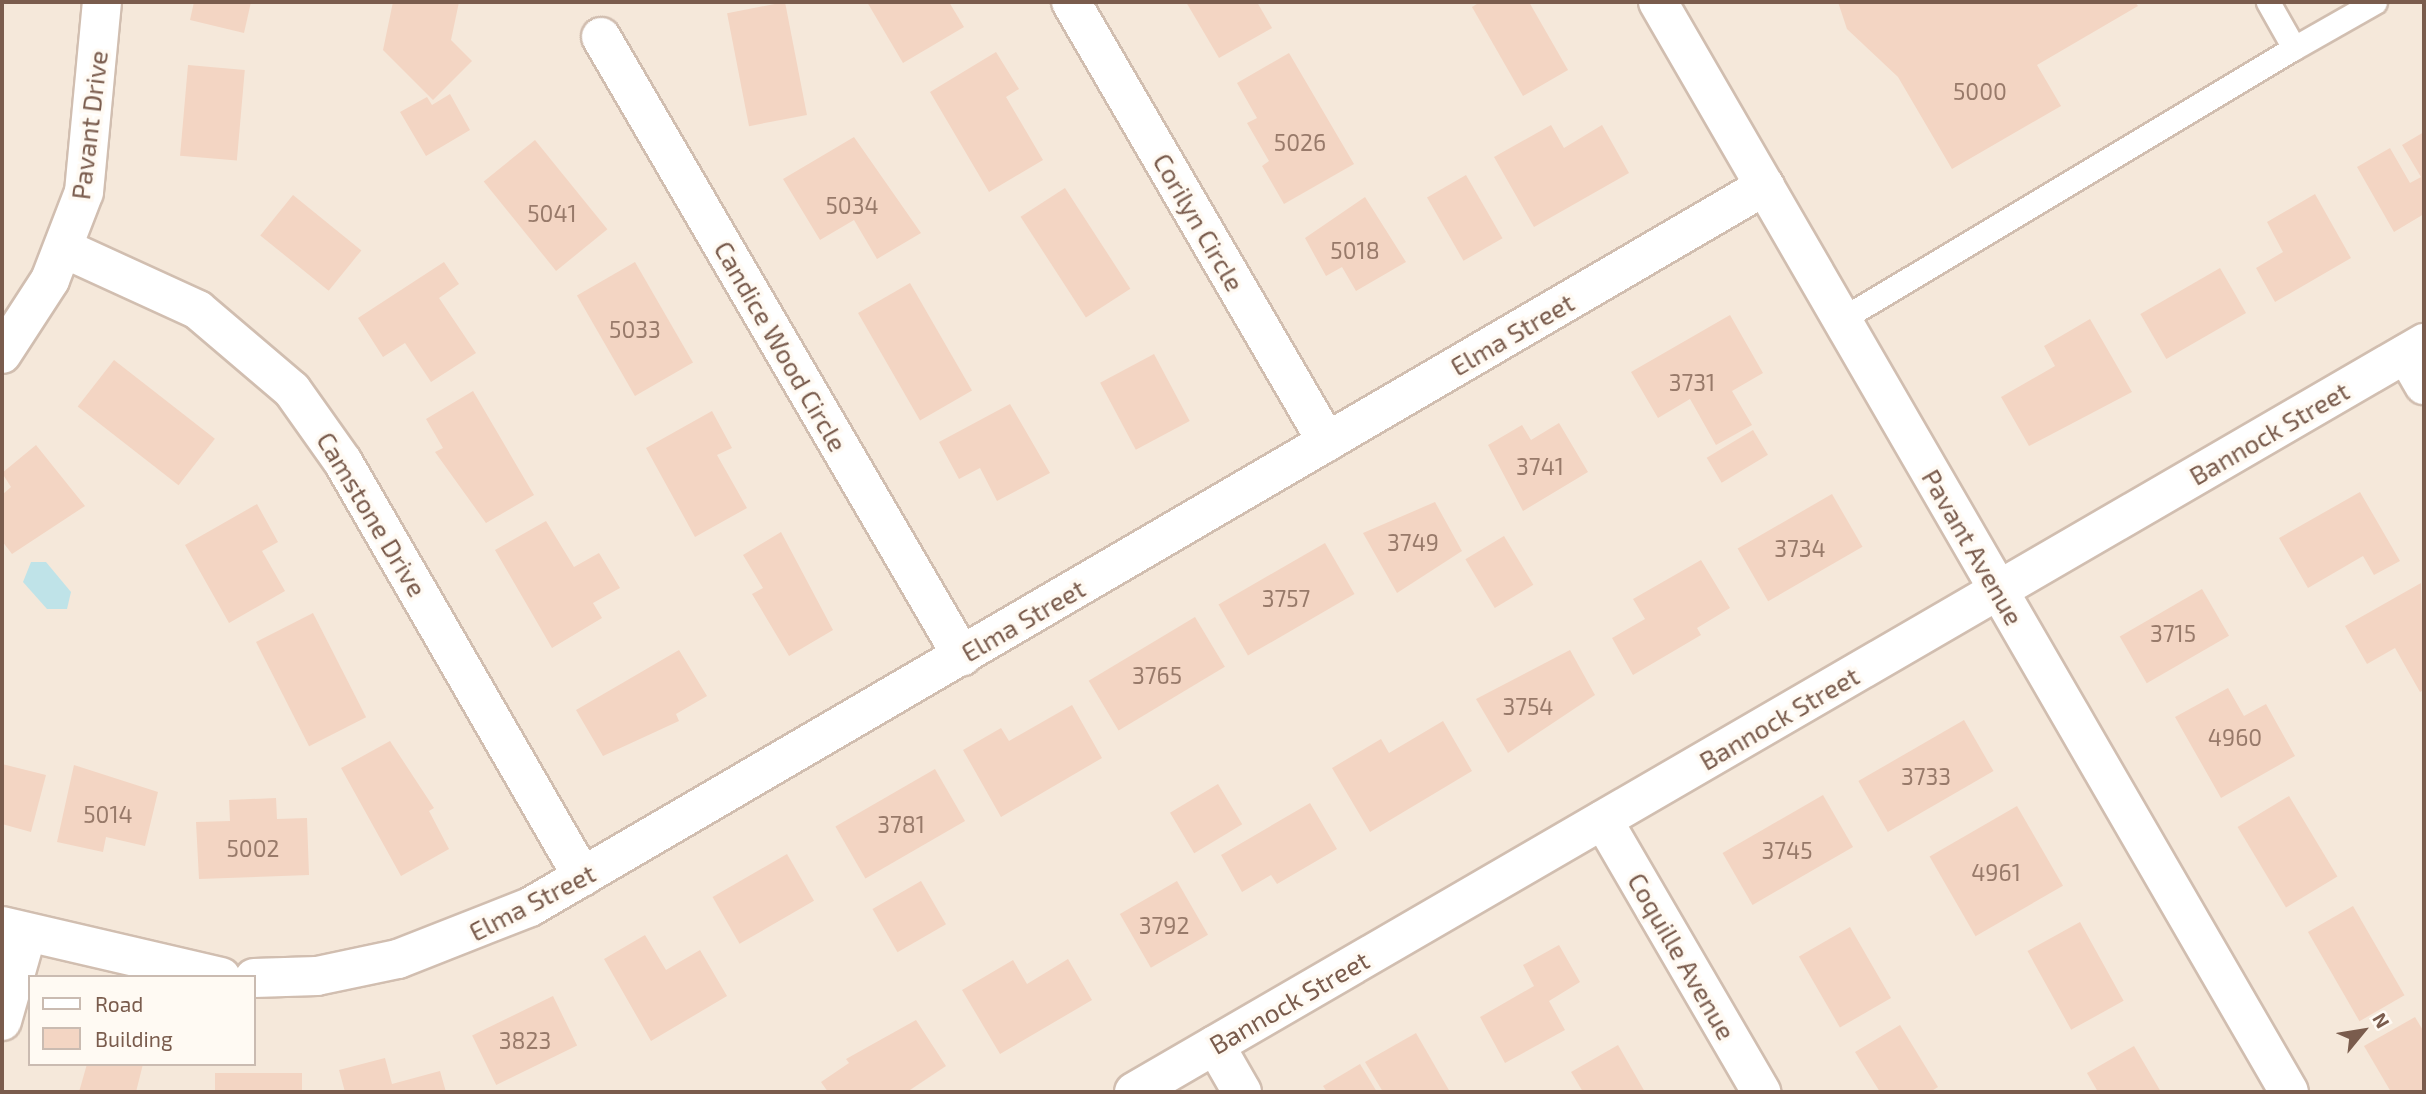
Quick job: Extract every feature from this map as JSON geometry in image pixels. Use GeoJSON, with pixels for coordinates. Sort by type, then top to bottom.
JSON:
{"type":"FeatureCollection","features":[{"type":"Feature","properties":{"kind":"street","name":"Pavant Drive"},"geometry":{"type":"LineString","coordinates":[[2,354],[34,310],[65,249],[83,192],[102,2]]}},
{"type":"Feature","properties":{"kind":"street","name":"Corilyn Circle"},"geometry":{"type":"LineString","coordinates":[[1071,2],[1327,442]]}},
{"type":"Feature","properties":{"kind":"street","name":"Pavant Avenue"},"geometry":{"type":"LineString","coordinates":[[1658,2],[2289,1092]]}},
{"type":"Feature","properties":{"kind":"street","name":"Candice Wood Circle"},"geometry":{"type":"LineString","coordinates":[[601,37],[962,656]]}},
{"type":"Feature","properties":{"kind":"street","name":"Elma Street"},"geometry":{"type":"LineString","coordinates":[[256,978],[317,976],[433,950],[583,877],[1765,186]]}},
{"type":"Feature","properties":{"kind":"street","name":"Camstone Drive"},"geometry":{"type":"LineString","coordinates":[[65,249],[198,310],[292,390],[343,462],[583,877]]}},
{"type":"Feature","properties":{"kind":"street","name":"Bannock Street"},"geometry":{"type":"LineString","coordinates":[[1134,1092],[1999,590],[2418,361]]}},
{"type":"Feature","properties":{"kind":"street","name":"Coquille Avenue"},"geometry":{"type":"LineString","coordinates":[[1603,820],[1761,1092]]}},
{"type":"Feature","properties":{"kind":"street"},"geometry":{"type":"LineString","coordinates":[[2,1021],[14,930],[212,975]]}},
{"type":"Feature","properties":{"kind":"street"},"geometry":{"type":"LineString","coordinates":[[1214,1045],[1242,1092]]}},
{"type":"Feature","properties":{"kind":"lane"},"geometry":{"type":"LineString","coordinates":[[2268,2],[2294,48]]}},
{"type":"Feature","properties":{"kind":"lane"},"geometry":{"type":"LineString","coordinates":[[1842,320],[2375,2]]}},
{"type":"Feature","properties":{"kind":"shaded area"},"geometry":{"type":"Polygon","coordinates":[[[2,2],[2424,2],[2424,1092],[2,1092],[2,2]]]}},
{"type":"Feature","properties":{"kind":"water"},"geometry":{"type":"Polygon","coordinates":[[[31,562],[46,562],[71,592],[67,609],[47,609],[23,582],[31,562]]]}},
{"type":"Feature","properties":{"kind":"building"},"geometry":{"type":"Polygon","coordinates":[[[194,2],[251,2],[244,33],[190,20],[194,2]]]}},
{"type":"Feature","properties":{"kind":"building"},"geometry":{"type":"Polygon","coordinates":[[[393,2],[459,2],[451,40],[472,61],[433,100],[383,50],[393,2]]]}},
{"type":"Feature","properties":{"kind":"building"},"geometry":{"type":"Polygon","coordinates":[[[785,2],[807,115],[749,126],[727,13],[785,2]]]}},
{"type":"Feature","properties":{"kind":"building"},"geometry":{"type":"Polygon","coordinates":[[[867,2],[949,2],[964,27],[903,63],[867,2]]]}},
{"type":"Feature","properties":{"kind":"building"},"geometry":{"type":"Polygon","coordinates":[[[1186,2],[1257,2],[1272,28],[1219,58],[1186,2]]]}},
{"type":"Feature","properties":{"kind":"building"},"geometry":{"type":"Polygon","coordinates":[[[1480,2],[1529,2],[1568,70],[1523,96],[1472,7],[1480,2]]]}},
{"type":"Feature","properties":{"kind":"building"},"geometry":{"type":"Polygon","coordinates":[[[1838,2],[2135,2],[2138,6],[2037,65],[2061,106],[1952,169],[1898,77],[1847,29],[1838,2]]]}},
{"type":"Feature","properties":{"kind":"building"},"geometry":{"type":"Polygon","coordinates":[[[996,52],[1019,89],[1006,97],[1043,160],[989,192],[930,92],[996,52]]]}},
{"type":"Feature","properties":{"kind":"building"},"geometry":{"type":"Polygon","coordinates":[[[1289,53],[1354,164],[1284,204],[1262,166],[1269,161],[1247,123],[1257,118],[1237,83],[1289,53]]]}},
{"type":"Feature","properties":{"kind":"building"},"geometry":{"type":"Polygon","coordinates":[[[188,65],[245,70],[237,161],[180,156],[188,65]]]}},
{"type":"Feature","properties":{"kind":"building"},"geometry":{"type":"Polygon","coordinates":[[[450,94],[470,130],[426,156],[400,112],[427,97],[432,105],[450,94]]]}},
{"type":"Feature","properties":{"kind":"building"},"geometry":{"type":"Polygon","coordinates":[[[1551,125],[1564,148],[1602,125],[1629,173],[1534,227],[1494,157],[1551,125]]]}},
{"type":"Feature","properties":{"kind":"building"},"geometry":{"type":"Polygon","coordinates":[[[2424,132],[2424,214],[2394,232],[2357,167],[2390,148],[2410,183],[2421,177],[2402,145],[2424,132]]]}},
{"type":"Feature","properties":{"kind":"building"},"geometry":{"type":"Polygon","coordinates":[[[854,137],[921,233],[877,259],[854,220],[820,240],[783,179],[854,137]]]}},
{"type":"Feature","properties":{"kind":"building"},"geometry":{"type":"Polygon","coordinates":[[[535,140],[607,229],[556,271],[484,182],[535,140]]]}},
{"type":"Feature","properties":{"kind":"building"},"geometry":{"type":"Polygon","coordinates":[[[1466,175],[1502,238],[1464,261],[1427,198],[1466,175]]]}},
{"type":"Feature","properties":{"kind":"building"},"geometry":{"type":"Polygon","coordinates":[[[1065,188],[1130,289],[1086,318],[1021,217],[1065,188]]]}},
{"type":"Feature","properties":{"kind":"building"},"geometry":{"type":"Polygon","coordinates":[[[2315,194],[2351,258],[2275,302],[2256,268],[2283,252],[2267,222],[2315,194]]]}},
{"type":"Feature","properties":{"kind":"building"},"geometry":{"type":"Polygon","coordinates":[[[293,195],[361,250],[329,291],[260,235],[293,195]]]}},
{"type":"Feature","properties":{"kind":"building"},"geometry":{"type":"Polygon","coordinates":[[[1365,197],[1406,262],[1356,291],[1342,267],[1326,276],[1305,238],[1365,197]]]}},
{"type":"Feature","properties":{"kind":"building"},"geometry":{"type":"Polygon","coordinates":[[[444,262],[459,284],[439,298],[476,353],[431,382],[405,343],[383,357],[358,318],[444,262]]]}},
{"type":"Feature","properties":{"kind":"building"},"geometry":{"type":"Polygon","coordinates":[[[635,262],[693,362],[635,396],[577,296],[635,262]]]}},
{"type":"Feature","properties":{"kind":"building"},"geometry":{"type":"Polygon","coordinates":[[[2220,268],[2246,313],[2166,359],[2140,314],[2220,268]]]}},
{"type":"Feature","properties":{"kind":"building"},"geometry":{"type":"Polygon","coordinates":[[[910,283],[972,390],[920,420],[858,313],[910,283]]]}},
{"type":"Feature","properties":{"kind":"building"},"geometry":{"type":"Polygon","coordinates":[[[1730,315],[1763,373],[1732,391],[1752,425],[1716,445],[1690,399],[1658,418],[1631,372],[1730,315]]]}},
{"type":"Feature","properties":{"kind":"building"},"geometry":{"type":"Polygon","coordinates":[[[2090,319],[2132,392],[2029,446],[2001,397],[2055,366],[2044,346],[2090,319]]]}},
{"type":"Feature","properties":{"kind":"building"},"geometry":{"type":"Polygon","coordinates":[[[1154,354],[1190,421],[1136,450],[1100,383],[1154,354]]]}},
{"type":"Feature","properties":{"kind":"building"},"geometry":{"type":"Polygon","coordinates":[[[114,360],[215,439],[179,485],[78,406],[114,360]]]}},
{"type":"Feature","properties":{"kind":"building"},"geometry":{"type":"Polygon","coordinates":[[[473,391],[534,495],[486,523],[435,452],[443,448],[426,419],[473,391]]]}},
{"type":"Feature","properties":{"kind":"building"},"geometry":{"type":"Polygon","coordinates":[[[1010,404],[1050,473],[997,501],[980,468],[959,479],[939,442],[1010,404]]]}},
{"type":"Feature","properties":{"kind":"building"},"geometry":{"type":"Polygon","coordinates":[[[712,411],[732,448],[717,455],[747,508],[695,537],[646,448],[712,411]]]}},
{"type":"Feature","properties":{"kind":"building"},"geometry":{"type":"Polygon","coordinates":[[[1559,423],[1588,472],[1523,511],[1488,445],[1522,425],[1531,440],[1559,423]]]}},
{"type":"Feature","properties":{"kind":"building"},"geometry":{"type":"Polygon","coordinates":[[[1753,430],[1768,455],[1722,483],[1707,458],[1753,430]]]}},
{"type":"Feature","properties":{"kind":"building"},"geometry":{"type":"Polygon","coordinates":[[[36,445],[85,506],[12,554],[2,541],[2,495],[11,487],[2,473],[36,445]]]}},
{"type":"Feature","properties":{"kind":"building"},"geometry":{"type":"Polygon","coordinates":[[[2360,492],[2400,561],[2374,575],[2363,556],[2308,588],[2279,538],[2360,492]]]}},
{"type":"Feature","properties":{"kind":"building"},"geometry":{"type":"Polygon","coordinates":[[[1832,494],[1862,547],[1768,601],[1738,548],[1832,494]]]}},
{"type":"Feature","properties":{"kind":"building"},"geometry":{"type":"Polygon","coordinates":[[[1435,502],[1462,551],[1397,593],[1363,533],[1435,502]]]}},
{"type":"Feature","properties":{"kind":"building"},"geometry":{"type":"Polygon","coordinates":[[[257,504],[278,542],[262,551],[285,591],[229,623],[185,545],[257,504]]]}},
{"type":"Feature","properties":{"kind":"building"},"geometry":{"type":"Polygon","coordinates":[[[546,521],[574,567],[599,553],[620,588],[593,603],[602,618],[552,648],[495,550],[546,521]]]}},
{"type":"Feature","properties":{"kind":"building"},"geometry":{"type":"Polygon","coordinates":[[[781,532],[833,630],[789,656],[752,594],[763,588],[743,555],[781,532]]]}},
{"type":"Feature","properties":{"kind":"building"},"geometry":{"type":"Polygon","coordinates":[[[1504,536],[1533,585],[1495,608],[1465,559],[1504,536]]]}},
{"type":"Feature","properties":{"kind":"building"},"geometry":{"type":"Polygon","coordinates":[[[1325,543],[1354,594],[1248,656],[1218,604],[1325,543]]]}},
{"type":"Feature","properties":{"kind":"building"},"geometry":{"type":"Polygon","coordinates":[[[1701,560],[1730,608],[1697,628],[1701,635],[1633,675],[1612,638],[1645,619],[1633,599],[1701,560]]]}},
{"type":"Feature","properties":{"kind":"building"},"geometry":{"type":"Polygon","coordinates":[[[2421,583],[2424,690],[2420,692],[2395,648],[2367,664],[2345,626],[2421,583]]]}},
{"type":"Feature","properties":{"kind":"building"},"geometry":{"type":"Polygon","coordinates":[[[2202,589],[2229,636],[2147,683],[2120,636],[2202,589]]]}},
{"type":"Feature","properties":{"kind":"building"},"geometry":{"type":"Polygon","coordinates":[[[313,613],[366,717],[309,746],[256,642],[313,613]]]}},
{"type":"Feature","properties":{"kind":"building"},"geometry":{"type":"Polygon","coordinates":[[[1195,617],[1225,667],[1119,731],[1089,681],[1195,617]]]}},
{"type":"Feature","properties":{"kind":"building"},"geometry":{"type":"Polygon","coordinates":[[[679,650],[707,696],[676,714],[679,721],[603,756],[576,710],[679,650]]]}},
{"type":"Feature","properties":{"kind":"building"},"geometry":{"type":"Polygon","coordinates":[[[1570,650],[1595,695],[1508,753],[1476,699],[1570,650]]]}},
{"type":"Feature","properties":{"kind":"building"},"geometry":{"type":"Polygon","coordinates":[[[2228,688],[2244,716],[2266,704],[2295,756],[2221,798],[2175,717],[2228,688]]]}},
{"type":"Feature","properties":{"kind":"building"},"geometry":{"type":"Polygon","coordinates":[[[1072,705],[1102,758],[1001,817],[963,750],[1001,728],[1009,741],[1072,705]]]}},
{"type":"Feature","properties":{"kind":"building"},"geometry":{"type":"Polygon","coordinates":[[[1964,720],[1994,771],[1888,832],[1858,781],[1964,720]]]}},
{"type":"Feature","properties":{"kind":"building"},"geometry":{"type":"Polygon","coordinates":[[[1443,721],[1472,771],[1370,832],[1332,768],[1381,739],[1389,753],[1443,721]]]}},
{"type":"Feature","properties":{"kind":"building"},"geometry":{"type":"Polygon","coordinates":[[[390,741],[434,808],[429,811],[449,849],[401,876],[341,768],[390,741]]]}},
{"type":"Feature","properties":{"kind":"building"},"geometry":{"type":"Polygon","coordinates":[[[2,764],[46,775],[31,832],[2,824],[2,764]]]}},
{"type":"Feature","properties":{"kind":"building"},"geometry":{"type":"Polygon","coordinates":[[[74,765],[158,792],[145,846],[106,837],[103,852],[57,842],[74,765]]]}},
{"type":"Feature","properties":{"kind":"building"},"geometry":{"type":"Polygon","coordinates":[[[935,769],[965,821],[865,878],[835,826],[935,769]]]}},
{"type":"Feature","properties":{"kind":"building"},"geometry":{"type":"Polygon","coordinates":[[[1218,784],[1242,824],[1194,853],[1170,813],[1218,784]]]}},
{"type":"Feature","properties":{"kind":"building"},"geometry":{"type":"Polygon","coordinates":[[[1823,795],[1853,847],[1753,905],[1723,853],[1823,795]]]}},
{"type":"Feature","properties":{"kind":"building"},"geometry":{"type":"Polygon","coordinates":[[[2289,796],[2337,877],[2286,907],[2238,827],[2289,796]]]}},
{"type":"Feature","properties":{"kind":"building"},"geometry":{"type":"Polygon","coordinates":[[[276,798],[277,819],[307,818],[309,875],[199,879],[196,822],[230,821],[229,800],[276,798]]]}},
{"type":"Feature","properties":{"kind":"building"},"geometry":{"type":"Polygon","coordinates":[[[1310,803],[1337,849],[1277,884],[1271,875],[1242,892],[1221,855],[1310,803]]]}},
{"type":"Feature","properties":{"kind":"building"},"geometry":{"type":"Polygon","coordinates":[[[2017,806],[2063,886],[1976,936],[1930,856],[2017,806]]]}},
{"type":"Feature","properties":{"kind":"building"},"geometry":{"type":"Polygon","coordinates":[[[787,854],[814,901],[740,944],[713,897],[787,854]]]}},
{"type":"Feature","properties":{"kind":"building"},"geometry":{"type":"Polygon","coordinates":[[[921,881],[946,924],[898,952],[873,909],[921,881]]]}},
{"type":"Feature","properties":{"kind":"building"},"geometry":{"type":"Polygon","coordinates":[[[1177,881],[1208,935],[1151,968],[1120,914],[1177,881]]]}},
{"type":"Feature","properties":{"kind":"building"},"geometry":{"type":"Polygon","coordinates":[[[2353,906],[2404,995],[2359,1021],[2308,932],[2353,906]]]}},
{"type":"Feature","properties":{"kind":"building"},"geometry":{"type":"Polygon","coordinates":[[[2080,922],[2124,1001],[2071,1030],[2028,951],[2080,922]]]}},
{"type":"Feature","properties":{"kind":"building"},"geometry":{"type":"Polygon","coordinates":[[[1850,927],[1891,998],[1840,1028],[1799,956],[1850,927]]]}},
{"type":"Feature","properties":{"kind":"building"},"geometry":{"type":"Polygon","coordinates":[[[645,935],[666,970],[700,950],[727,996],[651,1041],[604,959],[645,935]]]}},
{"type":"Feature","properties":{"kind":"building"},"geometry":{"type":"Polygon","coordinates":[[[1559,945],[1580,982],[1549,1001],[1565,1030],[1505,1063],[1480,1017],[1534,986],[1523,965],[1559,945]]]}},
{"type":"Feature","properties":{"kind":"building"},"geometry":{"type":"Polygon","coordinates":[[[1068,959],[1092,1000],[1000,1054],[962,990],[1013,960],[1027,984],[1068,959]]]}},
{"type":"Feature","properties":{"kind":"building"},"geometry":{"type":"Polygon","coordinates":[[[553,996],[577,1045],[496,1085],[472,1035],[553,996]]]}},
{"type":"Feature","properties":{"kind":"building"},"geometry":{"type":"Polygon","coordinates":[[[2415,1017],[2424,1032],[2424,1092],[2391,1092],[2364,1046],[2415,1017]]]}},
{"type":"Feature","properties":{"kind":"building"},"geometry":{"type":"Polygon","coordinates":[[[916,1020],[946,1066],[907,1092],[828,1092],[821,1082],[849,1063],[846,1059],[916,1020]]]}},
{"type":"Feature","properties":{"kind":"building"},"geometry":{"type":"Polygon","coordinates":[[[1900,1025],[1938,1087],[1930,1092],[1880,1092],[1855,1052],[1900,1025]]]}},
{"type":"Feature","properties":{"kind":"building"},"geometry":{"type":"Polygon","coordinates":[[[1416,1033],[1450,1092],[1383,1092],[1365,1062],[1416,1033]]]}},
{"type":"Feature","properties":{"kind":"building"},"geometry":{"type":"Polygon","coordinates":[[[1618,1045],[1645,1092],[1583,1092],[1571,1072],[1618,1045]]]}},
{"type":"Feature","properties":{"kind":"building"},"geometry":{"type":"Polygon","coordinates":[[[2134,1046],[2161,1092],[2098,1092],[2087,1073],[2134,1046]]]}},
{"type":"Feature","properties":{"kind":"building"},"geometry":{"type":"Polygon","coordinates":[[[385,1058],[392,1084],[440,1071],[446,1092],[345,1092],[339,1070],[385,1058]]]}},
{"type":"Feature","properties":{"kind":"building"},"geometry":{"type":"Polygon","coordinates":[[[1360,1064],[1377,1092],[1327,1092],[1323,1086],[1360,1064]]]}},
{"type":"Feature","properties":{"kind":"building"},"geometry":{"type":"Polygon","coordinates":[[[86,1066],[142,1066],[136,1092],[79,1092],[86,1066]]]}},
{"type":"Feature","properties":{"kind":"building"},"geometry":{"type":"Polygon","coordinates":[[[215,1073],[302,1073],[302,1092],[215,1092],[215,1073]]]}}]}
